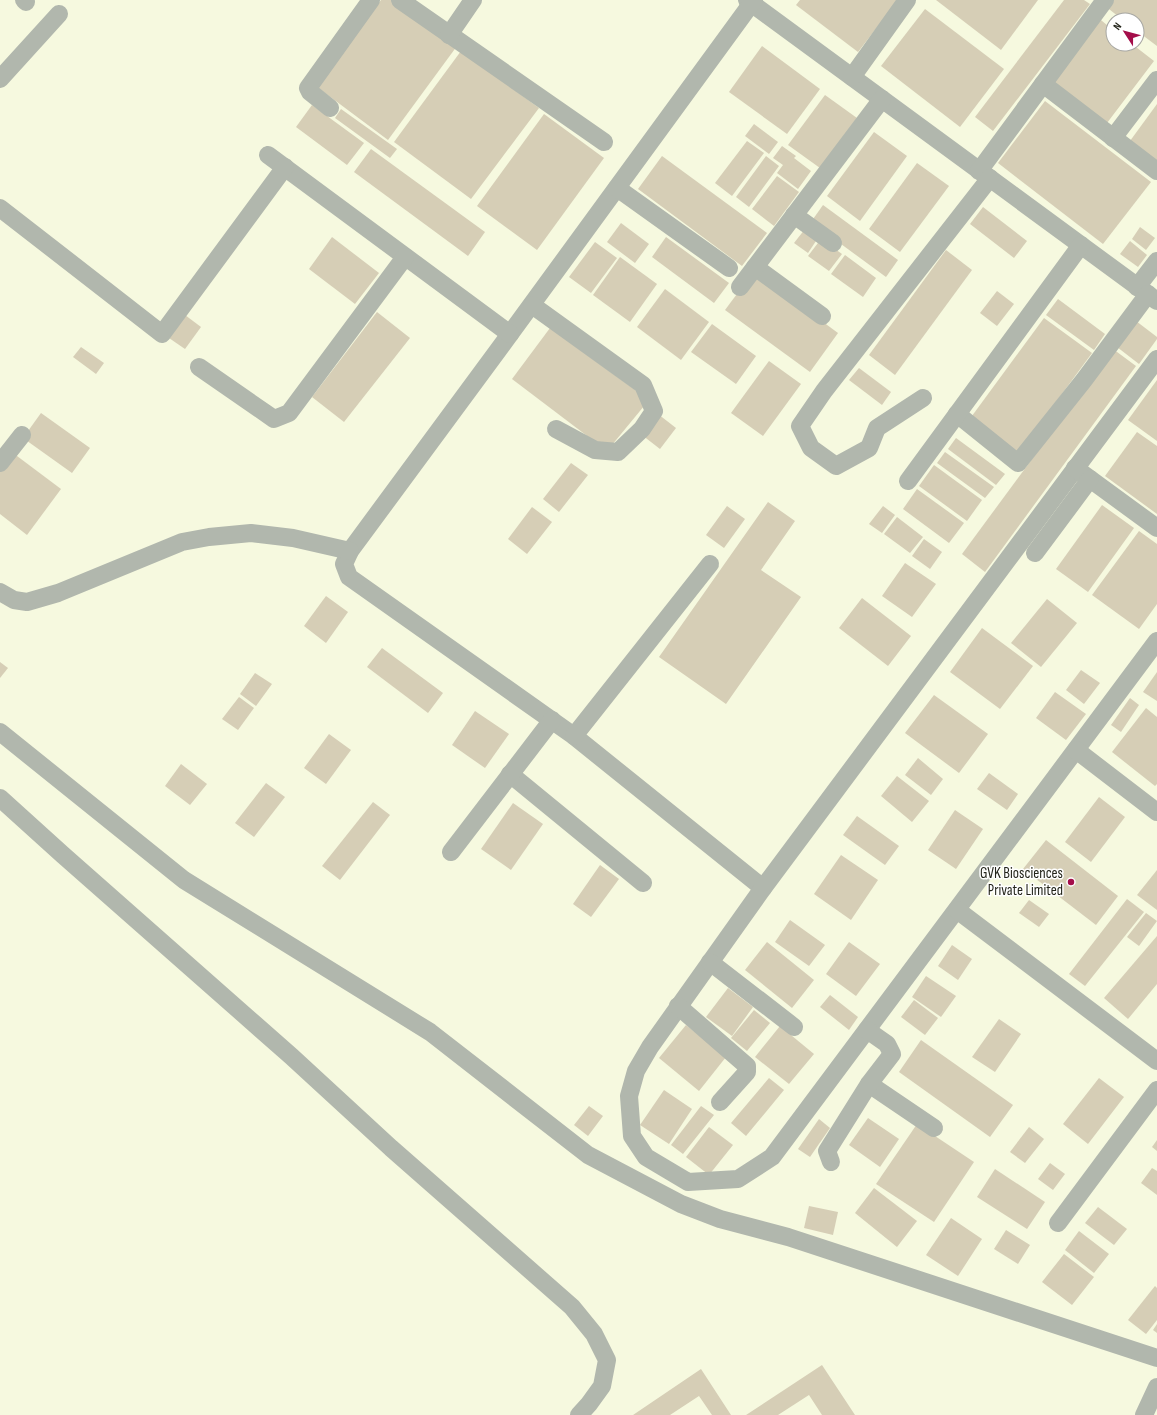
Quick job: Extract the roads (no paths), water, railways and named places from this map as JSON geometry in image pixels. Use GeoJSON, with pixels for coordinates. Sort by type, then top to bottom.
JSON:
{"type":"FeatureCollection","features":[{"type":"Feature","properties":{"kind":"street"},"geometry":{"type":"LineString","coordinates":[[330,108],[310,92],[308,88],[371,0]]}},
{"type":"Feature","properties":{"kind":"street"},"geometry":{"type":"LineString","coordinates":[[400,0],[604,142]]}},
{"type":"Feature","properties":{"kind":"street"},"geometry":{"type":"LineString","coordinates":[[449,35],[473,0]]}},
{"type":"Feature","properties":{"kind":"street"},"geometry":{"type":"LineString","coordinates":[[852,77],[908,0]]}},
{"type":"Feature","properties":{"kind":"street"},"geometry":{"type":"LineString","coordinates":[[923,398],[877,428],[869,448],[836,466],[811,448],[800,426],[824,391],[984,174],[1043,84],[1105,0]]}},
{"type":"Feature","properties":{"kind":"street"},"geometry":{"type":"LineString","coordinates":[[763,888],[574,736],[349,577],[344,564],[350,551],[532,305],[750,1],[1147,294]]}},
{"type":"Feature","properties":{"kind":"street"},"geometry":{"type":"LineString","coordinates":[[0,79],[59,14]]}},
{"type":"Feature","properties":{"kind":"street"},"geometry":{"type":"LineString","coordinates":[[1113,138],[1157,80]]}},
{"type":"Feature","properties":{"kind":"street"},"geometry":{"type":"LineString","coordinates":[[1043,84],[1157,171]]}},
{"type":"Feature","properties":{"kind":"street"},"geometry":{"type":"LineString","coordinates":[[740,287],[882,99]]}},
{"type":"Feature","properties":{"kind":"street"},"geometry":{"type":"LineString","coordinates":[[268,155],[510,334]]}},
{"type":"Feature","properties":{"kind":"street"},"geometry":{"type":"LineString","coordinates":[[0,208],[162,334],[285,167]]}},
{"type":"Feature","properties":{"kind":"street"},"geometry":{"type":"LineString","coordinates":[[617,188],[729,268]]}},
{"type":"Feature","properties":{"kind":"street"},"geometry":{"type":"LineString","coordinates":[[794,215],[833,242]]}},
{"type":"Feature","properties":{"kind":"street"},"geometry":{"type":"LineString","coordinates":[[908,481],[1081,246]]}},
{"type":"Feature","properties":{"kind":"street"},"geometry":{"type":"LineString","coordinates":[[199,367],[274,419],[289,413],[405,257]]}},
{"type":"Feature","properties":{"kind":"street"},"geometry":{"type":"LineString","coordinates":[[957,414],[1018,463],[1084,380],[1147,294],[1157,261]]}},
{"type":"Feature","properties":{"kind":"street"},"geometry":{"type":"LineString","coordinates":[[755,267],[822,316]]}},
{"type":"Feature","properties":{"kind":"street"},"geometry":{"type":"LineString","coordinates":[[532,305],[643,385],[654,411],[642,429],[618,452],[595,450],[556,429]]}},
{"type":"Feature","properties":{"kind":"street"},"geometry":{"type":"LineString","coordinates":[[1157,359],[763,888],[650,1047],[636,1071],[629,1096],[632,1136],[646,1157],[688,1182],[738,1179],[772,1157],[1157,641]]}},
{"type":"Feature","properties":{"kind":"street"},"geometry":{"type":"LineString","coordinates":[[0,463],[22,435]]}},
{"type":"Feature","properties":{"kind":"street"},"geometry":{"type":"LineString","coordinates":[[1075,468],[1157,528]]}},
{"type":"Feature","properties":{"kind":"street"},"geometry":{"type":"LineString","coordinates":[[1035,553],[1090,479]]}},
{"type":"Feature","properties":{"kind":"street"},"geometry":{"type":"LineString","coordinates":[[0,592],[14,600],[27,602],[58,593],[182,542],[209,537],[251,533],[293,538],[350,551]]}},
{"type":"Feature","properties":{"kind":"street"},"geometry":{"type":"LineString","coordinates":[[574,736],[710,564]]}},
{"type":"Feature","properties":{"kind":"street"},"geometry":{"type":"LineString","coordinates":[[451,852],[552,720]]}},
{"type":"Feature","properties":{"kind":"street"},"geometry":{"type":"LineString","coordinates":[[0,732],[184,880],[430,1032],[588,1155],[681,1204],[720,1219],[788,1237],[1157,1358]]}},
{"type":"Feature","properties":{"kind":"street"},"geometry":{"type":"LineString","coordinates":[[1076,750],[1157,812]]}},
{"type":"Feature","properties":{"kind":"street"},"geometry":{"type":"LineString","coordinates":[[510,774],[643,883]]}},
{"type":"Feature","properties":{"kind":"street"},"geometry":{"type":"LineString","coordinates":[[0,798],[572,1308],[594,1334],[607,1360],[602,1386],[579,1415]]}},
{"type":"Feature","properties":{"kind":"street"},"geometry":{"type":"LineString","coordinates":[[957,910],[1157,1061]]}},
{"type":"Feature","properties":{"kind":"street"},"geometry":{"type":"LineString","coordinates":[[710,962],[794,1027]]}},
{"type":"Feature","properties":{"kind":"street"},"geometry":{"type":"LineString","coordinates":[[678,1006],[747,1066],[747,1072],[720,1102]]}},
{"type":"Feature","properties":{"kind":"street"},"geometry":{"type":"LineString","coordinates":[[831,1162],[827,1151],[869,1084],[892,1054],[887,1044],[867,1030]]}},
{"type":"Feature","properties":{"kind":"street"},"geometry":{"type":"LineString","coordinates":[[869,1084],[934,1128]]}},
{"type":"Feature","properties":{"kind":"street"},"geometry":{"type":"LineString","coordinates":[[1058,1224],[1157,1090]]}},
{"type":"Feature","properties":{"kind":"street"},"geometry":{"type":"LineString","coordinates":[[681,1204],[688,1182]]}},
{"type":"Feature","properties":{"kind":"street"},"geometry":{"type":"LineString","coordinates":[[1144,1415],[1157,1387]]}},
{"type":"Feature","properties":{"kind":"place","name":"GVK Biosciences Private Limited"},"geometry":{"type":"Point","coordinates":[1071,882]}}]}
